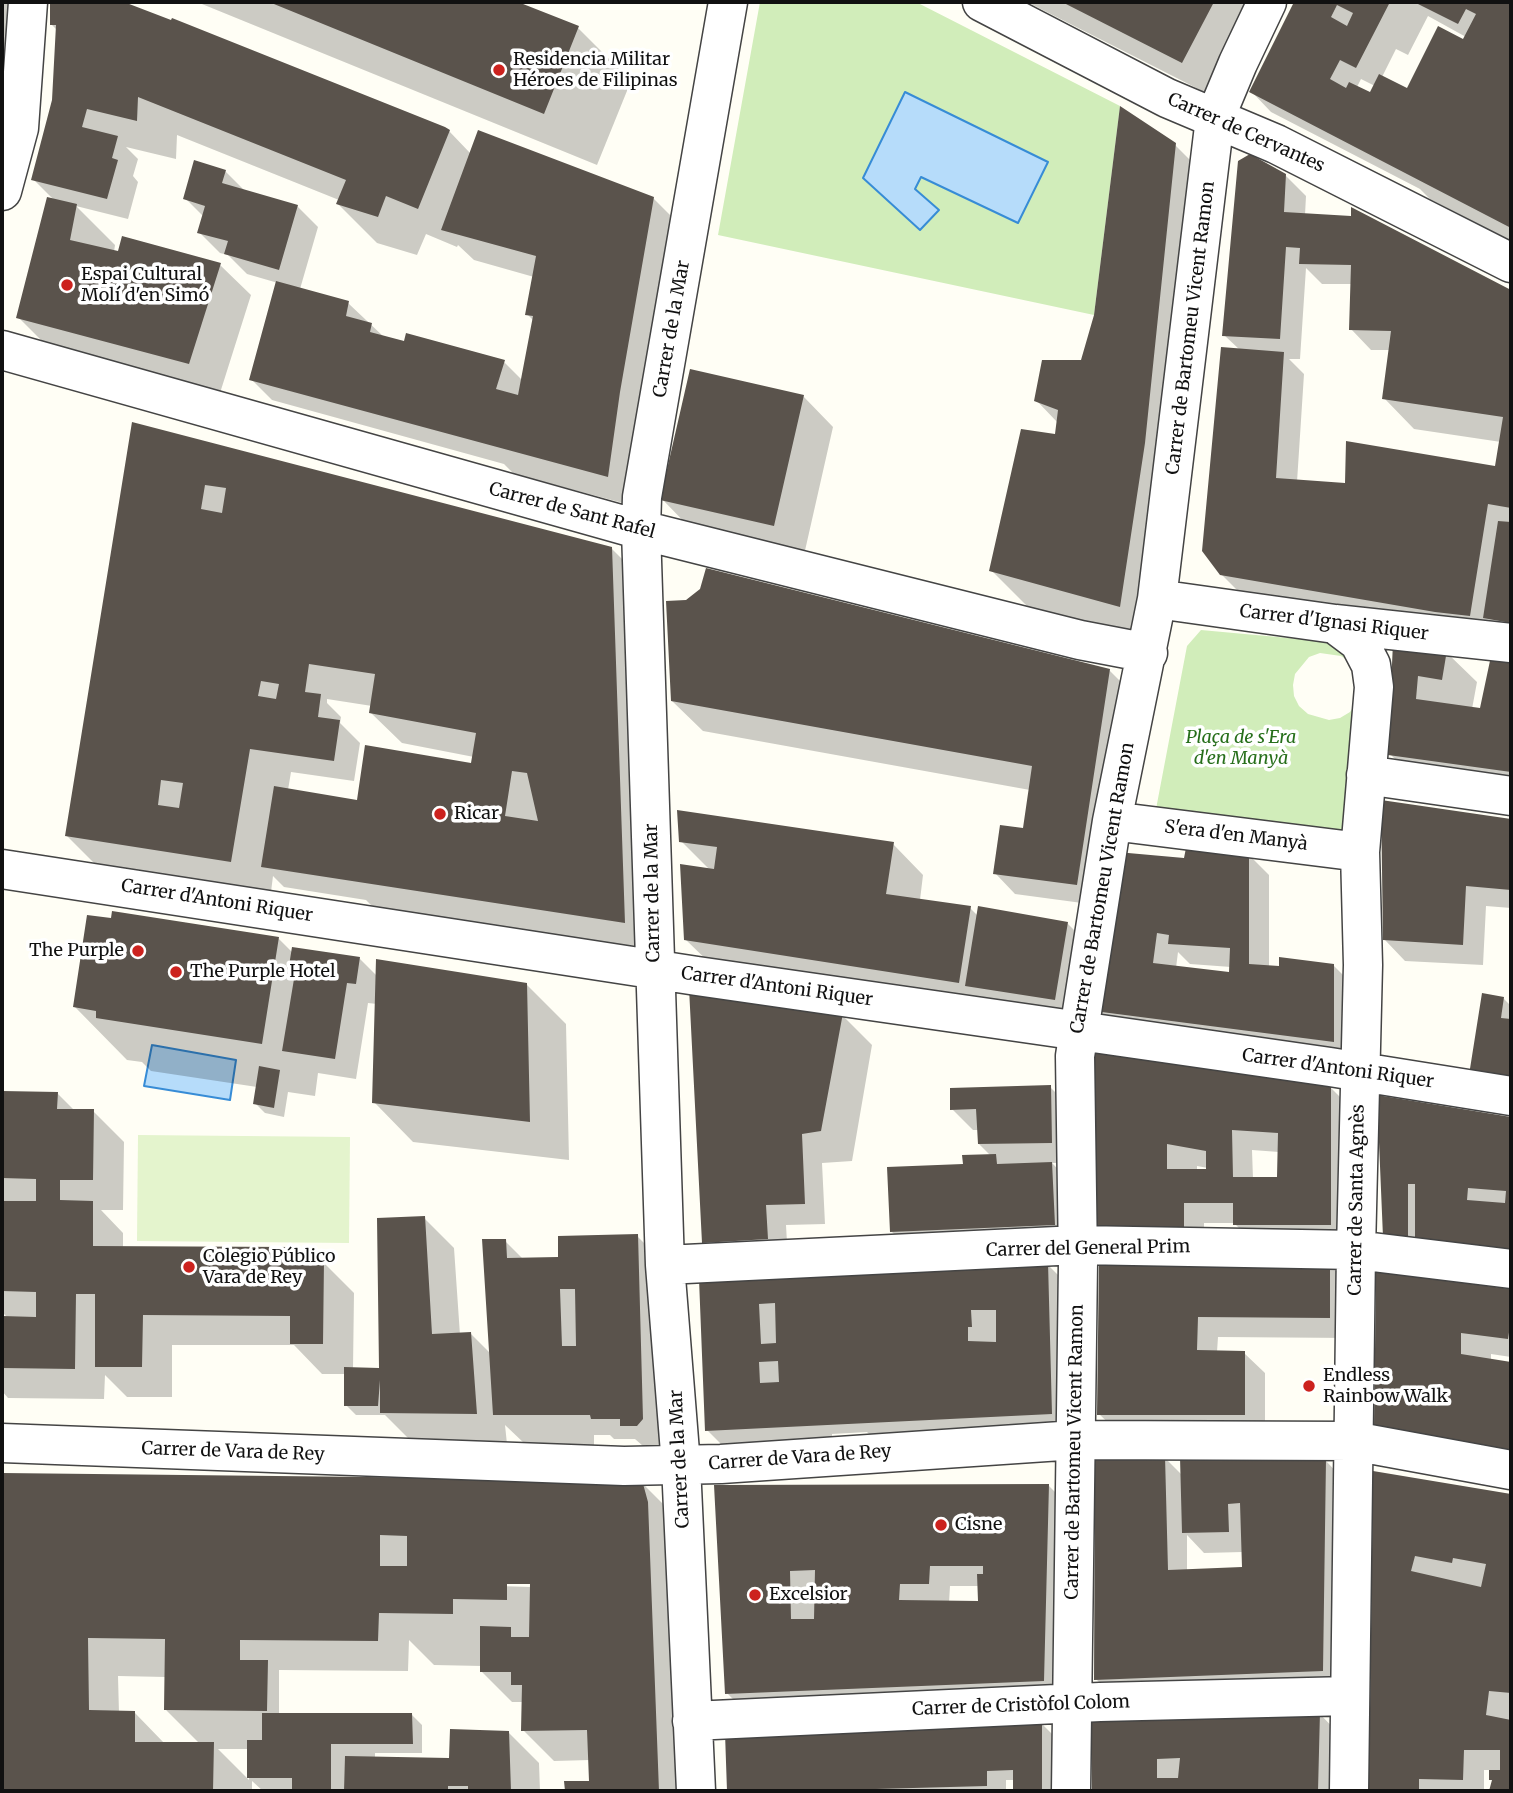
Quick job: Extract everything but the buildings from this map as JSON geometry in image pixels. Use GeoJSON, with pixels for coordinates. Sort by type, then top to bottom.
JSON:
{"type":"FeatureCollection","features":[{"type":"Feature","properties":{"kind":"street"},"geometry":{"type":"LineString","coordinates":[[2,191],[19,128],[28,2]]}},
{"type":"Feature","properties":{"kind":"street","name":"Carrer de la Mar"},"geometry":{"type":"LineString","coordinates":[[696,1791],[681,1465],[665,1265],[641,530],[642,498],[728,2]]}},
{"type":"Feature","properties":{"kind":"street","name":"Carrer de Cervantes"},"geometry":{"type":"LineString","coordinates":[[982,2],[1167,98],[1276,144],[1511,263]]}},
{"type":"Feature","properties":{"kind":"street","name":"Carrer de Bartomeu Vicent Ramon"},"geometry":{"type":"LineString","coordinates":[[1071,1791],[1070,1703],[1078,1245],[1075,1056],[1112,821],[1157,600],[1215,118],[1267,2]]}},
{"type":"Feature","properties":{"kind":"street","name":"Carrer de Sant Rafel"},"geometry":{"type":"LineString","coordinates":[[2,350],[641,530],[1080,640],[1148,653]]}},
{"type":"Feature","properties":{"kind":"street","name":"Carrer d'Ignasi Riquer"},"geometry":{"type":"LineString","coordinates":[[1157,600],[1335,624],[1511,643]]}},
{"type":"Feature","properties":{"kind":"street","name":"Carrer de Santa Agnès"},"geometry":{"type":"LineString","coordinates":[[1335,624],[1359,642],[1371,665],[1374,687],[1360,852],[1363,965],[1356,1250],[1349,1791]]}},
{"type":"Feature","properties":{"kind":"street"},"geometry":{"type":"LineString","coordinates":[[1367,775],[1511,796]]}},
{"type":"Feature","properties":{"kind":"street","name":"S'era d'en Manyà"},"geometry":{"type":"LineString","coordinates":[[1112,821],[1360,852]]}},
{"type":"Feature","properties":{"kind":"street","name":"Carrer d'Antoni Riquer"},"geometry":{"type":"LineString","coordinates":[[2,869],[1078,1032],[1360,1071],[1511,1096]]}},
{"type":"Feature","properties":{"kind":"street","name":"Carrer del General Prim"},"geometry":{"type":"LineString","coordinates":[[665,1265],[1078,1245],[1356,1250],[1511,1269]]}},
{"type":"Feature","properties":{"kind":"street","name":"Carrer de Vara de Rey"},"geometry":{"type":"LineString","coordinates":[[2,1443],[624,1466],[681,1465],[1076,1440],[1353,1441],[1511,1470]]}},
{"type":"Feature","properties":{"kind":"street","name":"Carrer de Cristòfol Colom"},"geometry":{"type":"LineString","coordinates":[[692,1721],[1070,1703],[1350,1696]]}},
{"type":"Feature","properties":{"kind":"green space"},"geometry":{"type":"Polygon","coordinates":[[[760,2],[916,2],[1120,106],[1094,315],[718,235],[760,2]]]}},
{"type":"Feature","properties":{"kind":"green space","name":"Plaça de s'Era d'en Manyà"},"geometry":{"type":"Polygon","coordinates":[[[1201,630],[1332,642],[1351,653],[1359,666],[1362,686],[1346,838],[1156,809],[1187,646],[1201,630]],[[1320,653],[1309,657],[1295,674],[1294,696],[1299,706],[1308,714],[1329,720],[1340,718],[1350,712],[1357,702],[1360,680],[1350,662],[1341,656],[1320,653]]]}},
{"type":"Feature","properties":{"kind":"green space"},"geometry":{"type":"Polygon","coordinates":[[[138,1135],[350,1137],[349,1243],[137,1241],[138,1135]]]}},
{"type":"Feature","properties":{"kind":"water"},"geometry":{"type":"Polygon","coordinates":[[[905,92],[1048,162],[1018,223],[921,177],[915,189],[939,210],[920,230],[863,178],[905,92]]]}},
{"type":"Feature","properties":{"kind":"water"},"geometry":{"type":"Polygon","coordinates":[[[152,1045],[236,1060],[230,1100],[144,1086],[152,1045]]]}},
{"type":"Feature","properties":{"kind":"place","name":"Residencia Militar Héroes de Filipinas"},"geometry":{"type":"Point","coordinates":[499,70]}},
{"type":"Feature","properties":{"kind":"place","name":"Espai Cultural Molí d'en Simó"},"geometry":{"type":"Point","coordinates":[67,285]}},
{"type":"Feature","properties":{"kind":"place","name":"Ricar"},"geometry":{"type":"Point","coordinates":[440,814]}},
{"type":"Feature","properties":{"kind":"place","name":"The Purple"},"geometry":{"type":"Point","coordinates":[138,951]}},
{"type":"Feature","properties":{"kind":"place","name":"The Purple Hotel"},"geometry":{"type":"Point","coordinates":[176,972]}},
{"type":"Feature","properties":{"kind":"place","name":"Colegio Público Vara de Rey"},"geometry":{"type":"Point","coordinates":[189,1267]}},
{"type":"Feature","properties":{"kind":"place","name":"Endless Rainbow Walk"},"geometry":{"type":"Point","coordinates":[1309,1386]}},
{"type":"Feature","properties":{"kind":"place","name":"Cisne"},"geometry":{"type":"Point","coordinates":[941,1525]}},
{"type":"Feature","properties":{"kind":"place","name":"Excelsior"},"geometry":{"type":"Point","coordinates":[755,1595]}}]}
